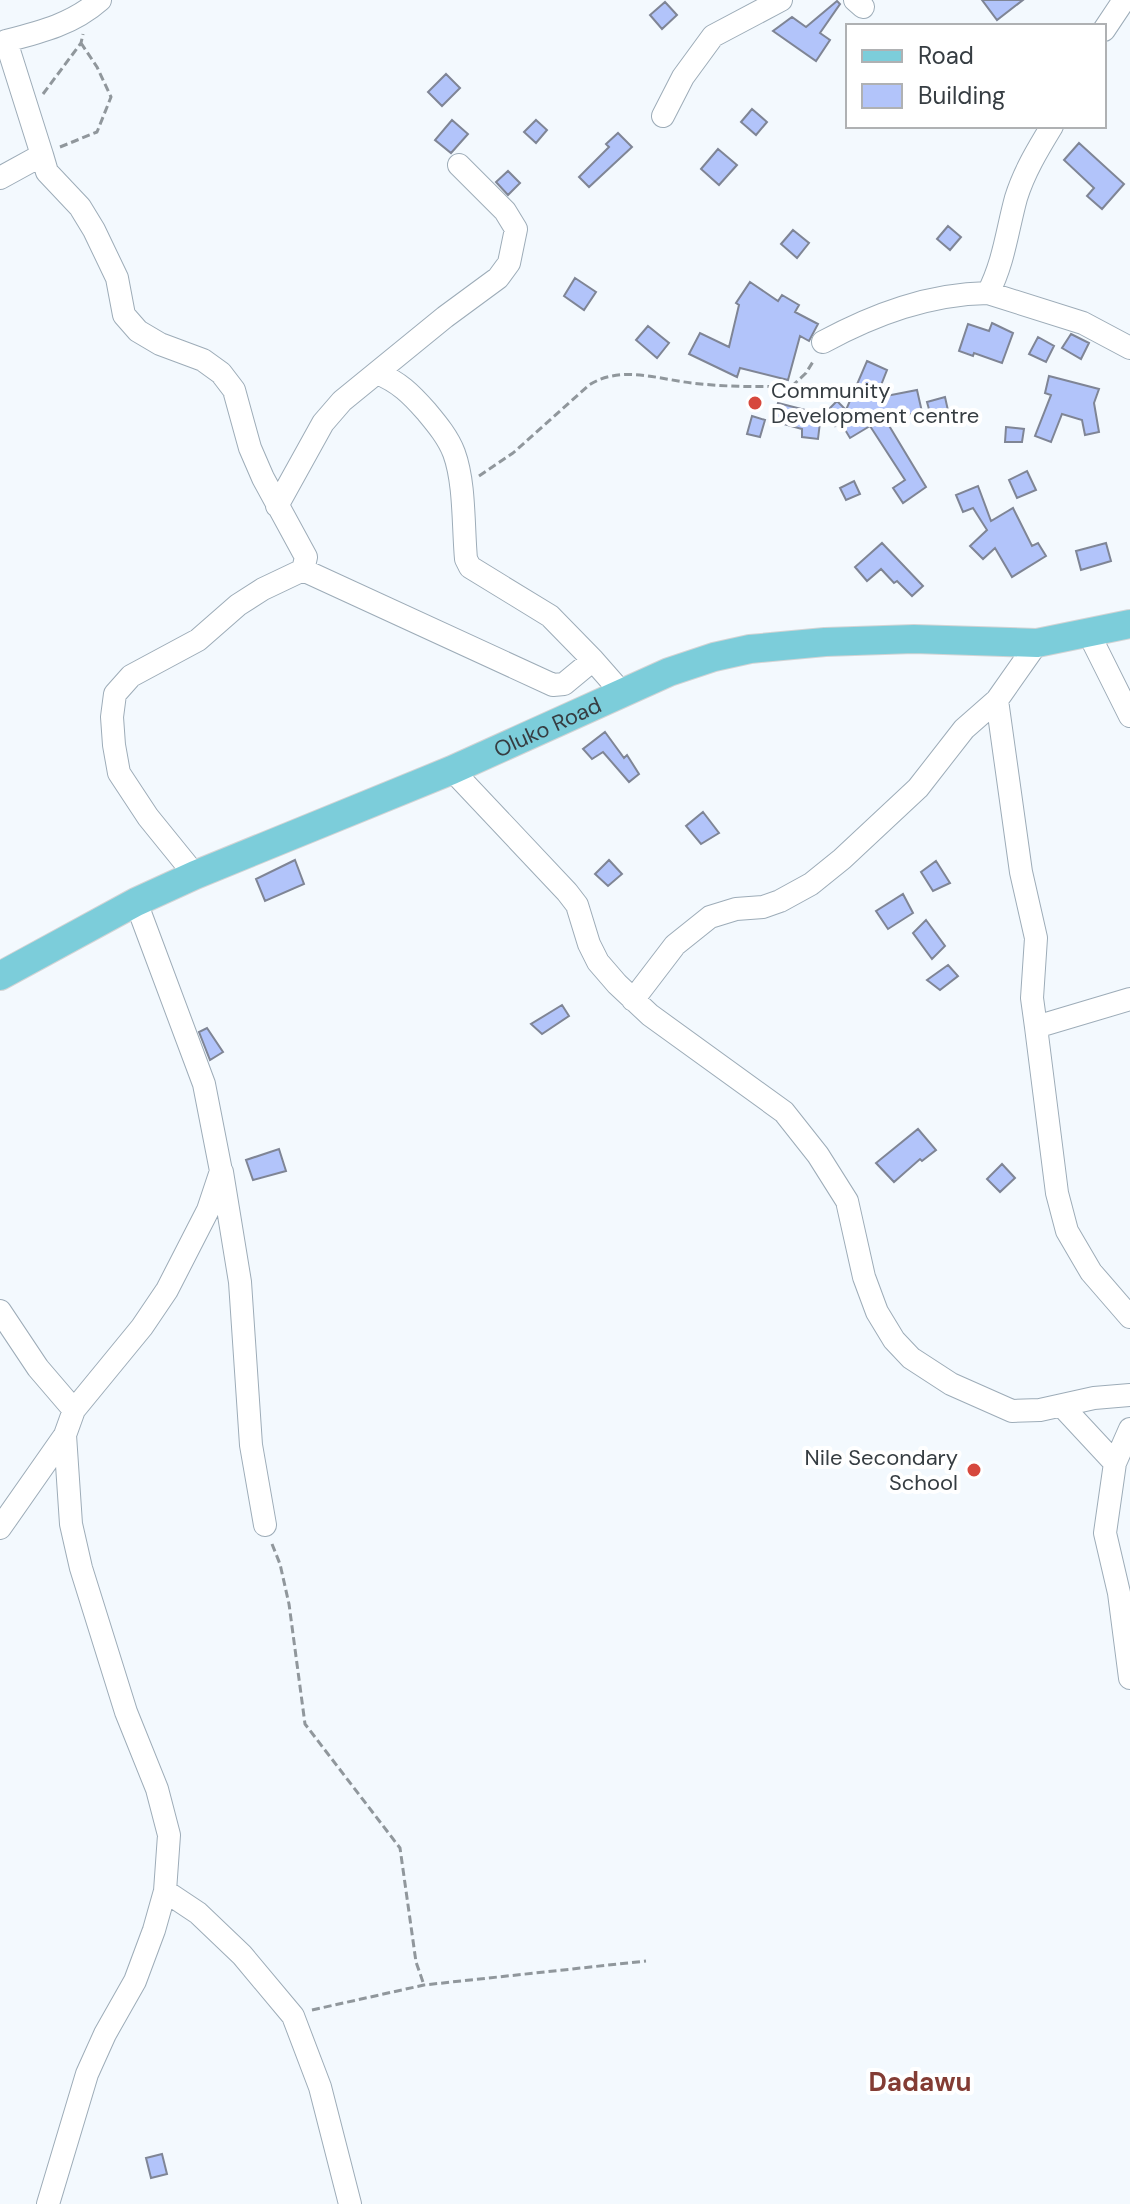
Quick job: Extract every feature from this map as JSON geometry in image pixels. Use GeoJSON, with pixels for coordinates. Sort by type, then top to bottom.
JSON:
{"type":"FeatureCollection","features":[{"type":"Feature","properties":{"kind":"main road","name":"Oluko Road"},"geometry":{"type":"LineString","coordinates":[[0,976],[44,955],[136,902],[195,875],[452,770],[669,672],[714,657],[750,649],[825,642],[914,639],[1037,643],[1130,624]]}},
{"type":"Feature","properties":{"kind":"street"},"geometry":{"type":"LineString","coordinates":[[663,116],[683,77],[713,36],[781,0]]}},
{"type":"Feature","properties":{"kind":"street"},"geometry":{"type":"LineString","coordinates":[[1106,27],[1124,0]]}},
{"type":"Feature","properties":{"kind":"street"},"geometry":{"type":"LineString","coordinates":[[94,5],[58,27],[3,42],[47,172],[80,207],[94,230],[117,278],[124,315],[138,331],[160,344],[203,360],[221,373],[234,390],[250,448],[277,506],[306,557],[303,570]]}},
{"type":"Feature","properties":{"kind":"street"},"geometry":{"type":"LineString","coordinates":[[988,293],[1000,270],[1017,197],[1031,159],[1051,128]]}},
{"type":"Feature","properties":{"kind":"street"},"geometry":{"type":"LineString","coordinates":[[0,178],[42,155]]}},
{"type":"Feature","properties":{"kind":"street"},"geometry":{"type":"LineString","coordinates":[[277,506],[323,423],[342,401],[498,278],[509,263],[516,229],[505,211],[459,165]]}},
{"type":"Feature","properties":{"kind":"street"},"geometry":{"type":"LineString","coordinates":[[823,342],[873,316],[907,305],[964,293],[988,293],[1083,323],[1130,348]]}},
{"type":"Feature","properties":{"kind":"street"},"geometry":{"type":"LineString","coordinates":[[377,373],[407,389],[453,451],[459,471],[466,559],[470,567],[550,616],[622,693]]}},
{"type":"Feature","properties":{"kind":"street"},"geometry":{"type":"LineString","coordinates":[[303,570],[553,685],[564,684],[593,660]]}},
{"type":"Feature","properties":{"kind":"street"},"geometry":{"type":"LineString","coordinates":[[195,875],[148,817],[119,773],[113,731],[115,694],[131,676],[198,640],[238,605],[303,570]]}},
{"type":"Feature","properties":{"kind":"street"},"geometry":{"type":"LineString","coordinates":[[1089,634],[1130,716]]}},
{"type":"Feature","properties":{"kind":"street"},"geometry":{"type":"LineString","coordinates":[[633,1000],[675,945],[710,917],[780,901],[811,884],[842,859],[918,788],[964,729],[997,700],[1037,643]]}},
{"type":"Feature","properties":{"kind":"street"},"geometry":{"type":"LineString","coordinates":[[997,700],[1021,872],[1036,938],[1032,998],[1057,1193],[1067,1231],[1091,1272],[1130,1317]]}},
{"type":"Feature","properties":{"kind":"street"},"geometry":{"type":"LineString","coordinates":[[452,770],[567,892],[577,905],[598,962],[633,1000],[784,1112],[818,1155],[847,1201],[864,1277],[877,1312],[894,1340],[911,1358],[951,1384],[1012,1411],[1130,1395]]}},
{"type":"Feature","properties":{"kind":"street"},"geometry":{"type":"LineString","coordinates":[[136,902],[204,1084],[240,1282],[251,1445],[265,1525]]}},
{"type":"Feature","properties":{"kind":"street"},"geometry":{"type":"LineString","coordinates":[[1036,1027],[1130,999]]}},
{"type":"Feature","properties":{"kind":"street"},"geometry":{"type":"LineString","coordinates":[[0,1528],[65,1435],[74,1410],[142,1327],[167,1290],[208,1210],[221,1171]]}},
{"type":"Feature","properties":{"kind":"street"},"geometry":{"type":"LineString","coordinates":[[0,1311],[38,1368],[74,1410]]}},
{"type":"Feature","properties":{"kind":"street"},"geometry":{"type":"LineString","coordinates":[[1062,1406],[1115,1463]]}},
{"type":"Feature","properties":{"kind":"street"},"geometry":{"type":"LineString","coordinates":[[1130,1429],[1115,1463],[1105,1533],[1119,1593],[1130,1678]]}},
{"type":"Feature","properties":{"kind":"street"},"geometry":{"type":"LineString","coordinates":[[48,2204],[87,2074],[135,1981],[165,1891],[169,1835],[157,1789],[126,1712],[81,1568],[71,1524],[65,1435]]}},
{"type":"Feature","properties":{"kind":"street"},"geometry":{"type":"LineString","coordinates":[[165,1891],[198,1913],[242,1955],[293,2016],[320,2087],[350,2204]]}},
{"type":"Feature","properties":{"kind":"path"},"geometry":{"type":"LineString","coordinates":[[29,115],[53,77],[81,43],[94,5]]}},
{"type":"Feature","properties":{"kind":"path"},"geometry":{"type":"LineString","coordinates":[[42,155],[97,132],[111,97],[81,43]]}},
{"type":"Feature","properties":{"kind":"path"},"geometry":{"type":"LineString","coordinates":[[460,488],[513,453],[589,385],[603,377],[620,373],[693,383],[792,386],[806,373],[823,342]]}},
{"type":"Feature","properties":{"kind":"path"},"geometry":{"type":"LineString","coordinates":[[265,1525],[280,1564],[289,1604],[305,1724],[400,1848],[416,1962],[424,1985]]}},
{"type":"Feature","properties":{"kind":"path"},"geometry":{"type":"LineString","coordinates":[[293,2016],[322,2006],[424,1985],[646,1961]]}},
{"type":"Feature","properties":{"kind":"building"},"geometry":{"type":"Polygon","coordinates":[[[982,0],[1023,0],[997,20],[982,0]]]}},
{"type":"Feature","properties":{"kind":"building"},"geometry":{"type":"Polygon","coordinates":[[[837,1],[840,4],[820,33],[830,40],[816,61],[773,31],[792,17],[806,27],[837,1]]]}},
{"type":"Feature","properties":{"kind":"building"},"geometry":{"type":"Polygon","coordinates":[[[665,2],[677,15],[662,29],[650,15],[665,2]]]}},
{"type":"Feature","properties":{"kind":"building"},"geometry":{"type":"Polygon","coordinates":[[[446,74],[460,88],[442,106],[428,92],[446,74]]]}},
{"type":"Feature","properties":{"kind":"building"},"geometry":{"type":"Polygon","coordinates":[[[752,109],[767,122],[756,135],[741,122],[752,109]]]}},
{"type":"Feature","properties":{"kind":"building"},"geometry":{"type":"Polygon","coordinates":[[[452,120],[468,134],[451,153],[435,140],[452,120]]]}},
{"type":"Feature","properties":{"kind":"building"},"geometry":{"type":"Polygon","coordinates":[[[536,120],[547,130],[536,143],[524,132],[536,120]]]}},
{"type":"Feature","properties":{"kind":"building"},"geometry":{"type":"Polygon","coordinates":[[[618,133],[632,147],[589,187],[579,177],[609,147],[606,144],[618,133]]]}},
{"type":"Feature","properties":{"kind":"building"},"geometry":{"type":"Polygon","coordinates":[[[1079,143],[1124,184],[1102,209],[1087,196],[1094,188],[1064,160],[1079,143]]]}},
{"type":"Feature","properties":{"kind":"building"},"geometry":{"type":"Polygon","coordinates":[[[718,149],[737,165],[719,185],[701,169],[718,149]]]}},
{"type":"Feature","properties":{"kind":"building"},"geometry":{"type":"Polygon","coordinates":[[[508,171],[520,183],[508,195],[496,182],[508,171]]]}},
{"type":"Feature","properties":{"kind":"building"},"geometry":{"type":"Polygon","coordinates":[[[948,226],[961,237],[950,250],[937,239],[948,226]]]}},
{"type":"Feature","properties":{"kind":"building"},"geometry":{"type":"Polygon","coordinates":[[[793,230],[809,243],[797,258],[781,244],[793,230]]]}},
{"type":"Feature","properties":{"kind":"building"},"geometry":{"type":"Polygon","coordinates":[[[575,278],[596,292],[584,310],[564,296],[575,278]]]}},
{"type":"Feature","properties":{"kind":"building"},"geometry":{"type":"Polygon","coordinates":[[[750,282],[778,301],[782,295],[799,305],[795,312],[818,324],[809,341],[800,336],[788,380],[740,368],[737,377],[689,354],[700,333],[729,347],[739,305],[736,303],[750,282]]]}},
{"type":"Feature","properties":{"kind":"building"},"geometry":{"type":"Polygon","coordinates":[[[992,323],[1013,333],[1002,363],[959,351],[968,324],[989,331],[992,323]]]}},
{"type":"Feature","properties":{"kind":"building"},"geometry":{"type":"Polygon","coordinates":[[[648,326],[669,343],[657,358],[636,340],[648,326]]]}},
{"type":"Feature","properties":{"kind":"building"},"geometry":{"type":"Polygon","coordinates":[[[1071,334],[1089,343],[1081,359],[1062,348],[1071,334]]]}},
{"type":"Feature","properties":{"kind":"building"},"geometry":{"type":"Polygon","coordinates":[[[1038,337],[1054,346],[1046,362],[1029,354],[1038,337]]]}},
{"type":"Feature","properties":{"kind":"building"},"geometry":{"type":"Polygon","coordinates":[[[867,361],[887,370],[876,398],[917,390],[922,412],[885,419],[926,487],[903,503],[893,488],[905,480],[870,426],[850,438],[841,423],[843,419],[835,426],[824,414],[837,401],[846,410],[867,361]]]}},
{"type":"Feature","properties":{"kind":"building"},"geometry":{"type":"Polygon","coordinates":[[[1049,376],[1099,389],[1094,403],[1099,432],[1085,435],[1082,420],[1062,414],[1051,442],[1035,436],[1051,395],[1045,393],[1049,376]]]}},
{"type":"Feature","properties":{"kind":"building"},"geometry":{"type":"Polygon","coordinates":[[[945,397],[949,415],[932,420],[927,402],[945,397]]]}},
{"type":"Feature","properties":{"kind":"building"},"geometry":{"type":"Polygon","coordinates":[[[778,403],[821,414],[818,439],[802,437],[802,429],[773,421],[778,403]]]}},
{"type":"Feature","properties":{"kind":"building"},"geometry":{"type":"Polygon","coordinates":[[[752,416],[765,420],[760,437],[747,434],[752,416]]]}},
{"type":"Feature","properties":{"kind":"building"},"geometry":{"type":"Polygon","coordinates":[[[1006,427],[1024,429],[1022,442],[1005,442],[1006,427]]]}},
{"type":"Feature","properties":{"kind":"building"},"geometry":{"type":"Polygon","coordinates":[[[1027,471],[1036,490],[1017,498],[1009,480],[1027,471]]]}},
{"type":"Feature","properties":{"kind":"building"},"geometry":{"type":"Polygon","coordinates":[[[854,481],[860,494],[846,500],[840,488],[854,481]]]}},
{"type":"Feature","properties":{"kind":"building"},"geometry":{"type":"Polygon","coordinates":[[[978,486],[991,521],[1013,508],[1032,546],[1038,543],[1046,556],[1012,577],[995,548],[983,559],[970,546],[987,530],[973,508],[963,512],[956,495],[978,486]]]}},
{"type":"Feature","properties":{"kind":"building"},"geometry":{"type":"Polygon","coordinates":[[[882,543],[923,586],[912,596],[881,569],[867,581],[855,567],[882,543]]]}},
{"type":"Feature","properties":{"kind":"building"},"geometry":{"type":"Polygon","coordinates":[[[1106,543],[1111,561],[1081,570],[1076,551],[1106,543]]]}},
{"type":"Feature","properties":{"kind":"building"},"geometry":{"type":"Polygon","coordinates":[[[605,732],[624,758],[627,755],[639,774],[629,782],[603,752],[592,759],[583,749],[605,732]]]}},
{"type":"Feature","properties":{"kind":"building"},"geometry":{"type":"Polygon","coordinates":[[[703,812],[719,833],[701,844],[686,826],[703,812]]]}},
{"type":"Feature","properties":{"kind":"building"},"geometry":{"type":"Polygon","coordinates":[[[295,860],[304,884],[265,901],[256,879],[295,860]]]}},
{"type":"Feature","properties":{"kind":"building"},"geometry":{"type":"Polygon","coordinates":[[[609,860],[622,874],[608,886],[595,874],[609,860]]]}},
{"type":"Feature","properties":{"kind":"building"},"geometry":{"type":"Polygon","coordinates":[[[936,861],[950,883],[933,891],[921,872],[936,861]]]}},
{"type":"Feature","properties":{"kind":"building"},"geometry":{"type":"Polygon","coordinates":[[[903,894],[913,913],[888,929],[876,911],[903,894]]]}},
{"type":"Feature","properties":{"kind":"building"},"geometry":{"type":"Polygon","coordinates":[[[926,920],[945,946],[932,959],[913,933],[926,920]]]}},
{"type":"Feature","properties":{"kind":"building"},"geometry":{"type":"Polygon","coordinates":[[[948,965],[958,976],[940,990],[927,980],[948,965]]]}},
{"type":"Feature","properties":{"kind":"building"},"geometry":{"type":"Polygon","coordinates":[[[562,1005],[569,1016],[542,1034],[531,1024],[562,1005]]]}},
{"type":"Feature","properties":{"kind":"building"},"geometry":{"type":"Polygon","coordinates":[[[207,1028],[223,1052],[210,1060],[199,1032],[207,1028]]]}},
{"type":"Feature","properties":{"kind":"building"},"geometry":{"type":"Polygon","coordinates":[[[918,1129],[936,1150],[922,1161],[920,1159],[894,1182],[876,1163],[918,1129]]]}},
{"type":"Feature","properties":{"kind":"building"},"geometry":{"type":"Polygon","coordinates":[[[279,1149],[286,1171],[253,1180],[246,1160],[279,1149]]]}},
{"type":"Feature","properties":{"kind":"building"},"geometry":{"type":"Polygon","coordinates":[[[1002,1164],[1015,1178],[1000,1192],[987,1179],[1002,1164]]]}},
{"type":"Feature","properties":{"kind":"building"},"geometry":{"type":"Polygon","coordinates":[[[162,2154],[167,2174],[151,2178],[146,2158],[162,2154]]]}},
{"type":"Feature","properties":{"kind":"place","name":"Community Development centre"},"geometry":{"type":"Point","coordinates":[755,403]}},
{"type":"Feature","properties":{"kind":"place","name":"Nile Secondary School"},"geometry":{"type":"Point","coordinates":[974,1470]}},
{"type":"Feature","properties":{"kind":"district","name":"Dadawu"},"geometry":{"type":"Point","coordinates":[920,2082]}}]}
